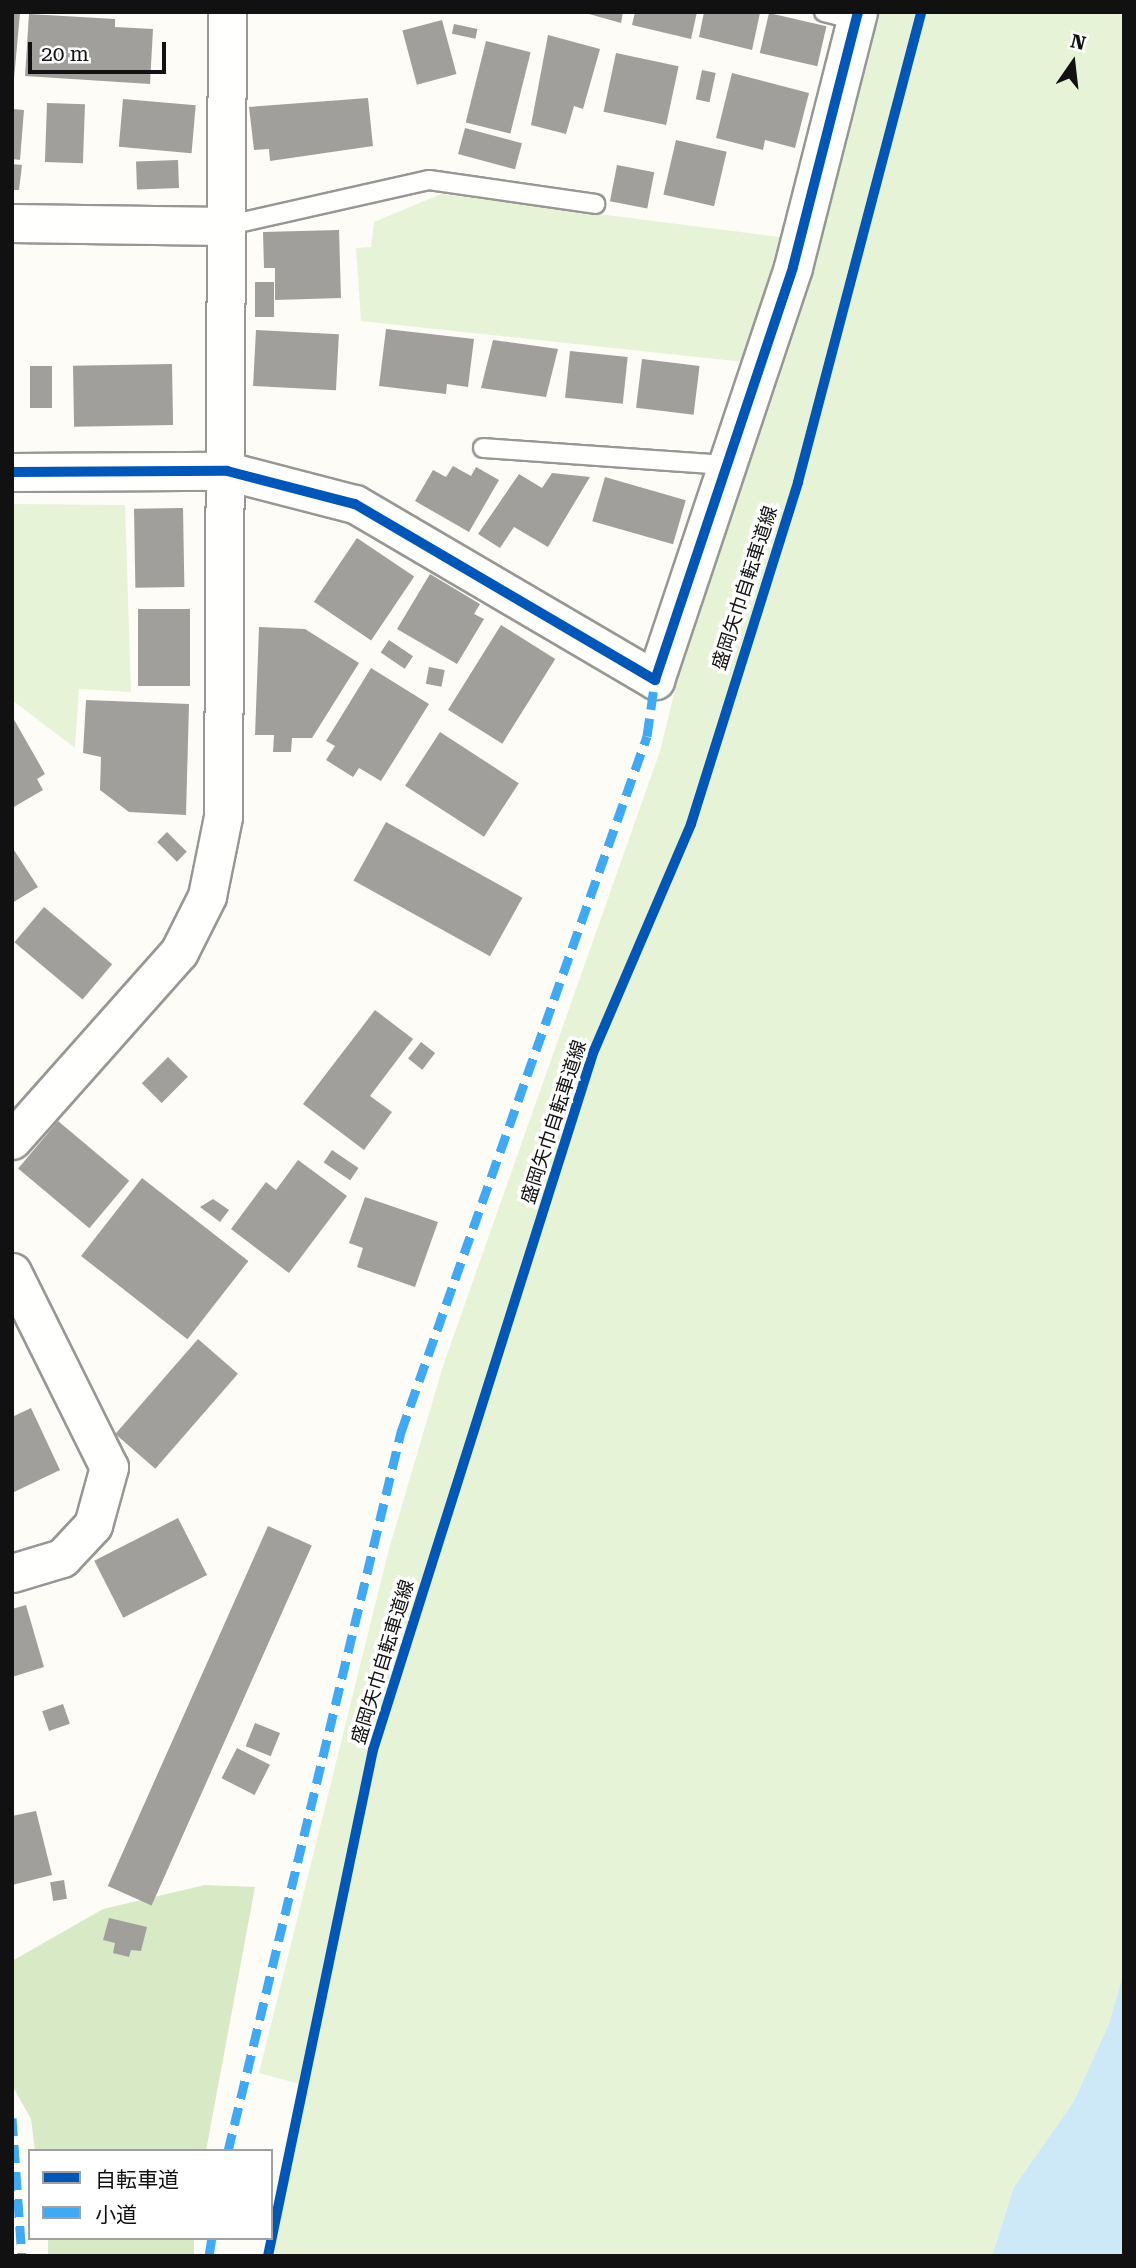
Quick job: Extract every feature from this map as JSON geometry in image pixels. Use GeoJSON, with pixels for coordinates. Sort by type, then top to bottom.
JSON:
{"type":"FeatureCollection","features":[{"type":"Feature","properties":{"kind":"street"},"geometry":{"type":"LineString","coordinates":[[12,1140],[179,952],[207,896],[223,817],[227,471],[227,12]]}},
{"type":"Feature","properties":{"kind":"street"},"geometry":{"type":"LineString","coordinates":[[12,472],[227,471],[355,504],[654,680],[793,267],[846,15]]}},
{"type":"Feature","properties":{"kind":"street"},"geometry":{"type":"LineString","coordinates":[[12,223],[225,226]]}},
{"type":"Feature","properties":{"kind":"street"},"geometry":{"type":"LineString","coordinates":[[12,1272],[109,1467],[93,1525],[62,1558],[12,1573]]}},
{"type":"Feature","properties":{"kind":"lane"},"geometry":{"type":"LineString","coordinates":[[225,226],[429,180],[595,204]]}},
{"type":"Feature","properties":{"kind":"lane"},"geometry":{"type":"LineString","coordinates":[[483,448],[727,465]]}},
{"type":"Feature","properties":{"kind":"green space"},"geometry":{"type":"Polygon","coordinates":[[[876,12],[1124,12],[1124,1971],[1109,2024],[1074,2101],[1014,2187],[992,2256],[270,2256],[300,2084],[259,2073],[389,1549],[443,1366],[660,751],[685,649],[808,281],[876,12]]]}},
{"type":"Feature","properties":{"kind":"green space"},"geometry":{"type":"Polygon","coordinates":[[[441,194],[780,237],[744,362],[361,321],[356,248],[371,247],[374,222],[441,194]]]}},
{"type":"Feature","properties":{"kind":"green space"},"geometry":{"type":"Polygon","coordinates":[[[12,504],[125,505],[131,692],[79,689],[75,748],[12,700],[12,504]]]}},
{"type":"Feature","properties":{"kind":"green space"},"geometry":{"type":"Polygon","coordinates":[[[205,1885],[255,1887],[206,2149],[35,2149],[31,2119],[12,2085],[12,1961],[103,1909],[205,1885]]]}},
{"type":"Feature","properties":{"kind":"green space"},"geometry":{"type":"Polygon","coordinates":[[[48,2240],[194,2240],[194,2256],[48,2256],[48,2240]]]}},
{"type":"Feature","properties":{"kind":"water"},"geometry":{"type":"Polygon","coordinates":[[[1124,1971],[1124,2256],[992,2256],[1014,2187],[1074,2101],[1109,2024],[1124,1971]]]}},
{"type":"Feature","properties":{"kind":"building"},"geometry":{"type":"Polygon","coordinates":[[[12,12],[20,13],[14,79],[12,79],[12,12]]]}},
{"type":"Feature","properties":{"kind":"building"},"geometry":{"type":"Polygon","coordinates":[[[582,12],[623,12],[621,23],[582,12]]]}},
{"type":"Feature","properties":{"kind":"building"},"geometry":{"type":"Polygon","coordinates":[[[635,12],[697,12],[691,39],[632,25],[635,12]]]}},
{"type":"Feature","properties":{"kind":"building"},"geometry":{"type":"Polygon","coordinates":[[[704,12],[760,13],[752,50],[699,37],[704,12]]]}},
{"type":"Feature","properties":{"kind":"building"},"geometry":{"type":"Polygon","coordinates":[[[769,13],[826,26],[817,66],[760,53],[769,13]]]}},
{"type":"Feature","properties":{"kind":"building"},"geometry":{"type":"Polygon","coordinates":[[[29,14],[115,19],[115,27],[153,29],[150,84],[25,76],[29,14]]]}},
{"type":"Feature","properties":{"kind":"building"},"geometry":{"type":"Polygon","coordinates":[[[442,20],[456,74],[417,85],[402,31],[442,20]]]}},
{"type":"Feature","properties":{"kind":"building"},"geometry":{"type":"Polygon","coordinates":[[[454,24],[477,29],[475,39],[452,34],[454,24]]]}},
{"type":"Feature","properties":{"kind":"building"},"geometry":{"type":"Polygon","coordinates":[[[548,35],[600,49],[583,109],[574,106],[566,134],[531,125],[548,35]]]}},
{"type":"Feature","properties":{"kind":"building"},"geometry":{"type":"Polygon","coordinates":[[[486,41],[531,52],[510,134],[466,123],[486,41]]]}},
{"type":"Feature","properties":{"kind":"building"},"geometry":{"type":"Polygon","coordinates":[[[616,53],[679,66],[666,125],[604,112],[616,53]]]}},
{"type":"Feature","properties":{"kind":"building"},"geometry":{"type":"Polygon","coordinates":[[[702,70],[716,73],[709,102],[696,99],[702,70]]]}},
{"type":"Feature","properties":{"kind":"building"},"geometry":{"type":"Polygon","coordinates":[[[732,73],[809,93],[795,148],[765,140],[763,150],[716,138],[732,73]]]}},
{"type":"Feature","properties":{"kind":"building"},"geometry":{"type":"Polygon","coordinates":[[[368,98],[373,146],[270,161],[269,149],[254,150],[249,107],[368,98]]]}},
{"type":"Feature","properties":{"kind":"building"},"geometry":{"type":"Polygon","coordinates":[[[123,99],[196,105],[192,153],[119,147],[123,99]]]}},
{"type":"Feature","properties":{"kind":"building"},"geometry":{"type":"Polygon","coordinates":[[[47,103],[85,104],[83,163],[45,162],[47,103]]]}},
{"type":"Feature","properties":{"kind":"building"},"geometry":{"type":"Polygon","coordinates":[[[12,109],[24,110],[20,160],[12,159],[12,109]]]}},
{"type":"Feature","properties":{"kind":"building"},"geometry":{"type":"Polygon","coordinates":[[[465,128],[522,143],[515,169],[458,154],[465,128]]]}},
{"type":"Feature","properties":{"kind":"building"},"geometry":{"type":"Polygon","coordinates":[[[676,140],[727,152],[714,206],[663,195],[676,140]]]}},
{"type":"Feature","properties":{"kind":"building"},"geometry":{"type":"Polygon","coordinates":[[[178,160],[179,188],[137,189],[136,161],[178,160]]]}},
{"type":"Feature","properties":{"kind":"building"},"geometry":{"type":"Polygon","coordinates":[[[12,164],[22,165],[19,190],[12,190],[12,164]]]}},
{"type":"Feature","properties":{"kind":"building"},"geometry":{"type":"Polygon","coordinates":[[[617,165],[654,172],[647,209],[610,201],[617,165]]]}},
{"type":"Feature","properties":{"kind":"building"},"geometry":{"type":"Polygon","coordinates":[[[339,230],[341,298],[275,300],[275,268],[264,268],[263,232],[339,230]]]}},
{"type":"Feature","properties":{"kind":"building"},"geometry":{"type":"Polygon","coordinates":[[[255,282],[274,282],[274,317],[255,317],[255,282]]]}},
{"type":"Feature","properties":{"kind":"building"},"geometry":{"type":"Polygon","coordinates":[[[386,329],[474,339],[468,387],[447,384],[446,394],[379,386],[386,329]]]}},
{"type":"Feature","properties":{"kind":"building"},"geometry":{"type":"Polygon","coordinates":[[[256,330],[339,334],[336,390],[253,386],[256,330]]]}},
{"type":"Feature","properties":{"kind":"building"},"geometry":{"type":"Polygon","coordinates":[[[493,340],[558,349],[546,397],[481,388],[493,340]]]}},
{"type":"Feature","properties":{"kind":"building"},"geometry":{"type":"Polygon","coordinates":[[[570,351],[628,357],[623,404],[565,398],[570,351]]]}},
{"type":"Feature","properties":{"kind":"building"},"geometry":{"type":"Polygon","coordinates":[[[642,359],[700,366],[694,415],[636,408],[642,359]]]}},
{"type":"Feature","properties":{"kind":"building"},"geometry":{"type":"Polygon","coordinates":[[[172,364],[173,425],[74,427],[73,366],[172,364]]]}},
{"type":"Feature","properties":{"kind":"building"},"geometry":{"type":"Polygon","coordinates":[[[30,366],[52,366],[52,408],[30,408],[30,366]]]}},
{"type":"Feature","properties":{"kind":"building"},"geometry":{"type":"Polygon","coordinates":[[[453,466],[471,476],[476,467],[499,480],[469,532],[415,501],[433,470],[446,477],[453,466]]]}},
{"type":"Feature","properties":{"kind":"building"},"geometry":{"type":"Polygon","coordinates":[[[552,473],[590,477],[548,547],[514,527],[500,548],[478,534],[519,474],[542,488],[552,473]]]}},
{"type":"Feature","properties":{"kind":"building"},"geometry":{"type":"Polygon","coordinates":[[[605,477],[686,500],[673,544],[592,521],[605,477]]]}},
{"type":"Feature","properties":{"kind":"building"},"geometry":{"type":"Polygon","coordinates":[[[183,508],[184,587],[135,588],[134,509],[183,508]]]}},
{"type":"Feature","properties":{"kind":"building"},"geometry":{"type":"Polygon","coordinates":[[[357,538],[414,577],[371,640],[314,602],[357,538]]]}},
{"type":"Feature","properties":{"kind":"building"},"geometry":{"type":"Polygon","coordinates":[[[430,574],[480,604],[474,614],[484,619],[457,664],[397,629],[430,574]]]}},
{"type":"Feature","properties":{"kind":"building"},"geometry":{"type":"Polygon","coordinates":[[[138,609],[190,609],[190,686],[138,686],[138,609]]]}},
{"type":"Feature","properties":{"kind":"building"},"geometry":{"type":"Polygon","coordinates":[[[501,625],[555,659],[502,744],[448,710],[501,625]]]}},
{"type":"Feature","properties":{"kind":"building"},"geometry":{"type":"Polygon","coordinates":[[[259,627],[305,629],[359,663],[312,738],[292,738],[291,752],[273,752],[274,735],[255,735],[259,627]]]}},
{"type":"Feature","properties":{"kind":"building"},"geometry":{"type":"Polygon","coordinates":[[[389,640],[413,656],[405,669],[381,652],[389,640]]]}},
{"type":"Feature","properties":{"kind":"building"},"geometry":{"type":"Polygon","coordinates":[[[429,667],[445,670],[441,687],[426,684],[429,667]]]}},
{"type":"Feature","properties":{"kind":"building"},"geometry":{"type":"Polygon","coordinates":[[[371,668],[429,704],[381,781],[359,768],[353,777],[326,760],[335,746],[326,741],[371,668]]]}},
{"type":"Feature","properties":{"kind":"building"},"geometry":{"type":"Polygon","coordinates":[[[86,700],[189,704],[186,815],[129,812],[100,790],[101,757],[83,753],[86,700]]]}},
{"type":"Feature","properties":{"kind":"building"},"geometry":{"type":"Polygon","coordinates":[[[12,716],[45,774],[37,779],[43,790],[12,808],[12,716]]]}},
{"type":"Feature","properties":{"kind":"building"},"geometry":{"type":"Polygon","coordinates":[[[440,732],[519,783],[484,837],[405,786],[440,732]]]}},
{"type":"Feature","properties":{"kind":"building"},"geometry":{"type":"Polygon","coordinates":[[[386,822],[522,898],[490,956],[354,881],[386,822]]]}},
{"type":"Feature","properties":{"kind":"building"},"geometry":{"type":"Polygon","coordinates":[[[167,832],[187,852],[177,862],[157,842],[167,832]]]}},
{"type":"Feature","properties":{"kind":"building"},"geometry":{"type":"Polygon","coordinates":[[[12,847],[38,887],[12,903],[12,847]]]}},
{"type":"Feature","properties":{"kind":"building"},"geometry":{"type":"Polygon","coordinates":[[[44,907],[112,964],[83,999],[14,942],[44,907]]]}},
{"type":"Feature","properties":{"kind":"building"},"geometry":{"type":"Polygon","coordinates":[[[375,1010],[413,1039],[370,1096],[392,1112],[364,1150],[303,1104],[375,1010]]]}},
{"type":"Feature","properties":{"kind":"building"},"geometry":{"type":"Polygon","coordinates":[[[421,1042],[435,1053],[422,1070],[408,1059],[421,1042]]]}},
{"type":"Feature","properties":{"kind":"building"},"geometry":{"type":"Polygon","coordinates":[[[168,1057],[188,1077],[162,1103],[142,1083],[168,1057]]]}},
{"type":"Feature","properties":{"kind":"building"},"geometry":{"type":"Polygon","coordinates":[[[58,1121],[129,1181],[89,1228],[18,1168],[58,1121]]]}},
{"type":"Feature","properties":{"kind":"building"},"geometry":{"type":"Polygon","coordinates":[[[332,1150],[359,1168],[350,1180],[324,1162],[332,1150]]]}},
{"type":"Feature","properties":{"kind":"building"},"geometry":{"type":"Polygon","coordinates":[[[298,1160],[347,1196],[289,1273],[231,1229],[266,1182],[276,1190],[298,1160]]]}},
{"type":"Feature","properties":{"kind":"building"},"geometry":{"type":"Polygon","coordinates":[[[142,1178],[248,1261],[187,1339],[81,1256],[142,1178]]]}},
{"type":"Feature","properties":{"kind":"building"},"geometry":{"type":"Polygon","coordinates":[[[365,1197],[438,1222],[415,1287],[357,1267],[363,1248],[349,1243],[365,1197]]]}},
{"type":"Feature","properties":{"kind":"building"},"geometry":{"type":"Polygon","coordinates":[[[213,1199],[229,1210],[220,1222],[200,1207],[213,1199]]]}},
{"type":"Feature","properties":{"kind":"building"},"geometry":{"type":"Polygon","coordinates":[[[198,1339],[238,1374],[155,1469],[115,1434],[198,1339]]]}},
{"type":"Feature","properties":{"kind":"building"},"geometry":{"type":"Polygon","coordinates":[[[31,1408],[60,1470],[12,1493],[12,1417],[31,1408]]]}},
{"type":"Feature","properties":{"kind":"building"},"geometry":{"type":"Polygon","coordinates":[[[178,1518],[207,1575],[123,1618],[94,1561],[178,1518]]]}},
{"type":"Feature","properties":{"kind":"building"},"geometry":{"type":"Polygon","coordinates":[[[268,1526],[312,1546],[152,1905],[108,1886],[268,1526]]]}},
{"type":"Feature","properties":{"kind":"building"},"geometry":{"type":"Polygon","coordinates":[[[26,1605],[44,1667],[12,1677],[12,1609],[26,1605]]]}},
{"type":"Feature","properties":{"kind":"building"},"geometry":{"type":"Polygon","coordinates":[[[63,1704],[70,1724],[49,1731],[42,1711],[63,1704]]]}},
{"type":"Feature","properties":{"kind":"building"},"geometry":{"type":"Polygon","coordinates":[[[255,1723],[280,1733],[271,1756],[246,1746],[255,1723]]]}},
{"type":"Feature","properties":{"kind":"building"},"geometry":{"type":"Polygon","coordinates":[[[237,1748],[270,1765],[255,1795],[222,1778],[237,1748]]]}},
{"type":"Feature","properties":{"kind":"building"},"geometry":{"type":"Polygon","coordinates":[[[36,1811],[52,1875],[12,1885],[12,1816],[36,1811]]]}},
{"type":"Feature","properties":{"kind":"building"},"geometry":{"type":"Polygon","coordinates":[[[64,1880],[67,1899],[53,1901],[50,1882],[64,1880]]]}},
{"type":"Feature","properties":{"kind":"building"},"geometry":{"type":"Polygon","coordinates":[[[109,1918],[147,1927],[141,1951],[131,1950],[129,1957],[113,1953],[115,1943],[103,1940],[109,1918]]]}},
{"type":"Feature","properties":{"kind":"marked path"},"geometry":{"type":"LineString","coordinates":[[228,2149],[401,1432],[647,736],[655,680]]}},
{"type":"Feature","properties":{"kind":"marked path"},"geometry":{"type":"LineString","coordinates":[[12,2118],[22,2256]]}},
{"type":"Feature","properties":{"kind":"marked path"},"geometry":{"type":"LineString","coordinates":[[209,2256],[212,2240]]}},
{"type":"Feature","properties":{"kind":"cycle path"},"geometry":{"type":"LineString","coordinates":[[12,472],[227,471],[355,504],[655,680],[793,267],[858,12]]}},
{"type":"Feature","properties":{"kind":"cycle path","name":"盛岡矢巾自転車道線"},"geometry":{"type":"LineString","coordinates":[[273,2232],[373,1750],[593,1053],[691,824],[798,482],[921,12]]}},
{"type":"Feature","properties":{"kind":"cycle path","name":"盛岡矢巾自転車道線"},"geometry":{"type":"LineString","coordinates":[[268,2256],[271,2240]]}}]}
